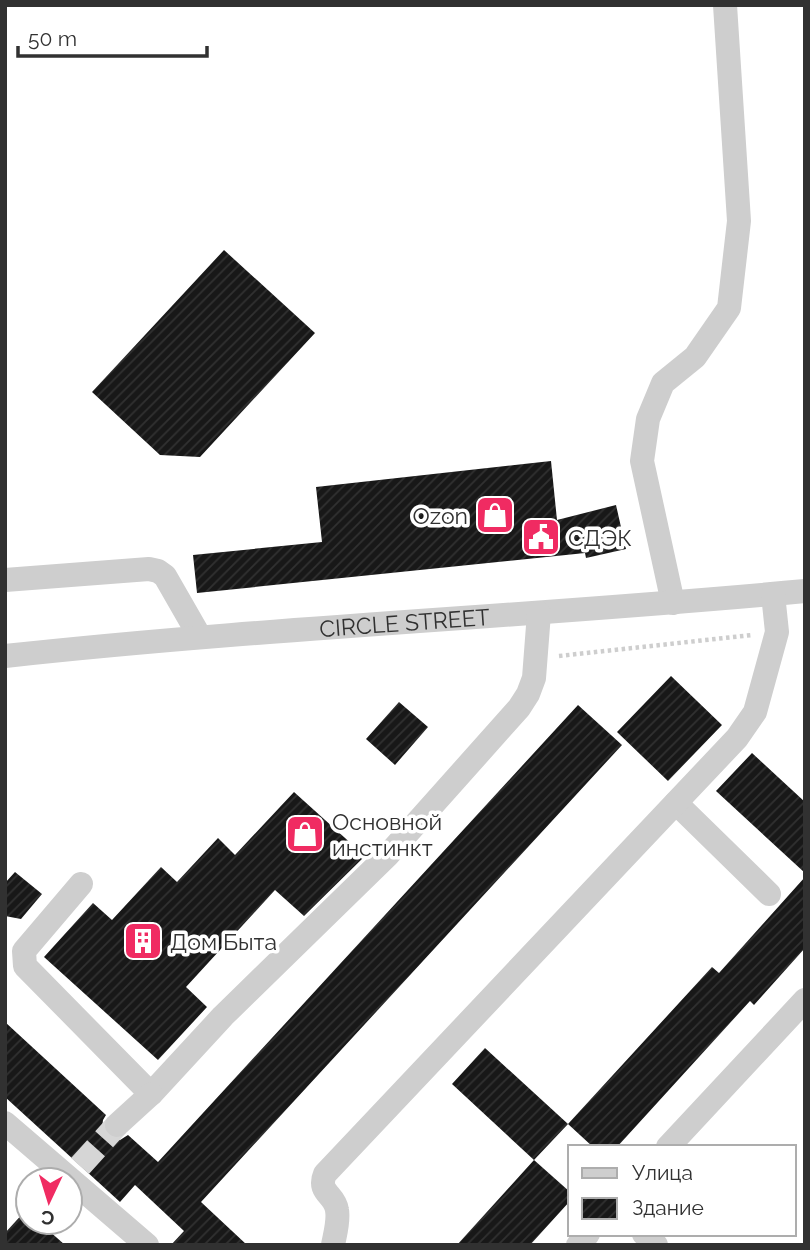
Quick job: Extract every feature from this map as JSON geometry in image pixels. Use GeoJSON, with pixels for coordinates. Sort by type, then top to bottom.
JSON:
{"type":"FeatureCollection","features":[{"type":"Feature","properties":{"kind":"street"},"geometry":{"type":"LineString","coordinates":[[673,603],[642,461],[648,419],[663,383],[695,357],[729,308],[739,221],[725,5]]}},
{"type":"Feature","properties":{"kind":"street"},"geometry":{"type":"LineString","coordinates":[[5,580],[149,569],[158,571],[165,576],[200,637]]}},
{"type":"Feature","properties":{"kind":"street","name":"CIRCLE STREET"},"geometry":{"type":"LineString","coordinates":[[5,656],[200,637],[805,591]]}},
{"type":"Feature","properties":{"kind":"street"},"geometry":{"type":"LineString","coordinates":[[333,1245],[338,1217],[337,1206],[324,1191],[322,1182],[325,1174],[737,738],[755,712],[777,632],[773,594]]}},
{"type":"Feature","properties":{"kind":"street"},"geometry":{"type":"LineString","coordinates":[[117,1125],[151,1094],[223,1016],[387,856],[519,708],[534,678],[539,613]]}},
{"type":"Feature","properties":{"kind":"street"},"geometry":{"type":"LineString","coordinates":[[676,803],[769,894]]}},
{"type":"Feature","properties":{"kind":"street"},"geometry":{"type":"LineString","coordinates":[[81,884],[24,951],[25,966],[151,1094]]}},
{"type":"Feature","properties":{"kind":"street"},"geometry":{"type":"LineString","coordinates":[[670,1145],[805,1000]]}},
{"type":"Feature","properties":{"kind":"street"},"geometry":{"type":"LineString","coordinates":[[5,1123],[75,1172],[147,1245]]}},
{"type":"Feature","properties":{"kind":"path"},"geometry":{"type":"LineString","coordinates":[[536,659],[777,632]]}},
{"type":"Feature","properties":{"kind":"building"},"geometry":{"type":"Polygon","coordinates":[[[224,250],[315,333],[200,457],[160,455],[92,392],[224,250]]]}},
{"type":"Feature","properties":{"kind":"building"},"geometry":{"type":"Polygon","coordinates":[[[551,461],[557,520],[616,505],[626,549],[586,558],[585,553],[197,593],[193,555],[322,542],[316,487],[551,461]]]}},
{"type":"Feature","properties":{"kind":"building"},"geometry":{"type":"Polygon","coordinates":[[[671,676],[722,725],[668,781],[617,732],[671,676]]]}},
{"type":"Feature","properties":{"kind":"building"},"geometry":{"type":"Polygon","coordinates":[[[399,702],[428,727],[395,765],[366,739],[399,702]]]}},
{"type":"Feature","properties":{"kind":"building"},"geometry":{"type":"Polygon","coordinates":[[[578,705],[622,745],[201,1202],[247,1245],[171,1245],[184,1231],[135,1185],[120,1202],[84,1169],[84,1166],[81,1166],[5,1097],[5,1022],[106,1115],[102,1128],[107,1135],[120,1140],[128,1135],[158,1162],[578,705]]]}},
{"type":"Feature","properties":{"kind":"building"},"geometry":{"type":"Polygon","coordinates":[[[752,753],[805,802],[805,873],[716,791],[752,753]]]}},
{"type":"Feature","properties":{"kind":"building","name":"Дом Быта"},"geometry":{"type":"Polygon","coordinates":[[[294,792],[365,856],[304,916],[275,890],[186,987],[207,1007],[158,1060],[44,957],[93,903],[112,920],[161,867],[177,882],[218,838],[235,855],[294,792]]]}},
{"type":"Feature","properties":{"kind":"building"},"geometry":{"type":"Polygon","coordinates":[[[15,872],[42,894],[21,919],[5,916],[5,883],[15,872]]]}},
{"type":"Feature","properties":{"kind":"building"},"geometry":{"type":"Polygon","coordinates":[[[805,877],[805,948],[754,1005],[750,1001],[619,1145],[591,1145],[568,1124],[712,967],[719,973],[805,877]]]}},
{"type":"Feature","properties":{"kind":"building"},"geometry":{"type":"Polygon","coordinates":[[[485,1048],[568,1124],[534,1160],[452,1084],[485,1048]]]}},
{"type":"Feature","properties":{"kind":"building"},"geometry":{"type":"Polygon","coordinates":[[[534,1160],[568,1190],[568,1203],[530,1245],[457,1245],[534,1160]]]}},
{"type":"Feature","properties":{"kind":"building"},"geometry":{"type":"Polygon","coordinates":[[[14,1223],[14,1236],[55,1236],[65,1245],[5,1245],[5,1233],[14,1223]]]}},
{"type":"Feature","properties":{"kind":"tunnel"},"geometry":{"type":"LineString","coordinates":[[80,1166],[117,1125]]}},
{"type":"Feature","properties":{"kind":"place","name":"Ozon"},"geometry":{"type":"Point","coordinates":[495,515]}},
{"type":"Feature","properties":{"kind":"place","name":"СДЭК"},"geometry":{"type":"Point","coordinates":[541,537]}},
{"type":"Feature","properties":{"kind":"place","name":"Основной инстинкт"},"geometry":{"type":"Point","coordinates":[305,834]}},
{"type":"Feature","properties":{"kind":"place","name":"Дом Быта"},"geometry":{"type":"Point","coordinates":[143,941]}}]}
